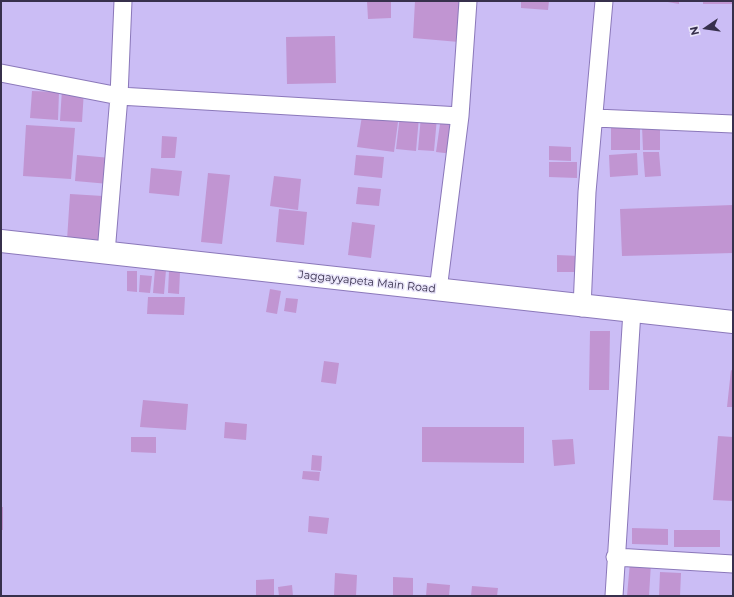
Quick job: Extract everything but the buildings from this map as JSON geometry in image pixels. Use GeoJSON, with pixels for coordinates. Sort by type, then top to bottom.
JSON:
{"type":"FeatureCollection","features":[{"type":"Feature","properties":{"kind":"main road","name":"Jaggayyapeta Main Road"},"geometry":{"type":"LineString","coordinates":[[1,242],[581,307],[733,322]]}},
{"type":"Feature","properties":{"kind":"street"},"geometry":{"type":"LineString","coordinates":[[106,253],[119,96],[123,1]]}},
{"type":"Feature","properties":{"kind":"street"},"geometry":{"type":"LineString","coordinates":[[438,290],[460,116],[468,1]]}},
{"type":"Feature","properties":{"kind":"street"},"geometry":{"type":"LineString","coordinates":[[581,307],[587,192],[595,118],[604,1]]}},
{"type":"Feature","properties":{"kind":"street"},"geometry":{"type":"LineString","coordinates":[[1,73],[119,96],[460,116]]}},
{"type":"Feature","properties":{"kind":"street"},"geometry":{"type":"LineString","coordinates":[[595,118],[733,124]]}},
{"type":"Feature","properties":{"kind":"street"},"geometry":{"type":"LineString","coordinates":[[614,596],[632,311]]}},
{"type":"Feature","properties":{"kind":"street"},"geometry":{"type":"LineString","coordinates":[[616,557],[733,564]]}}]}
